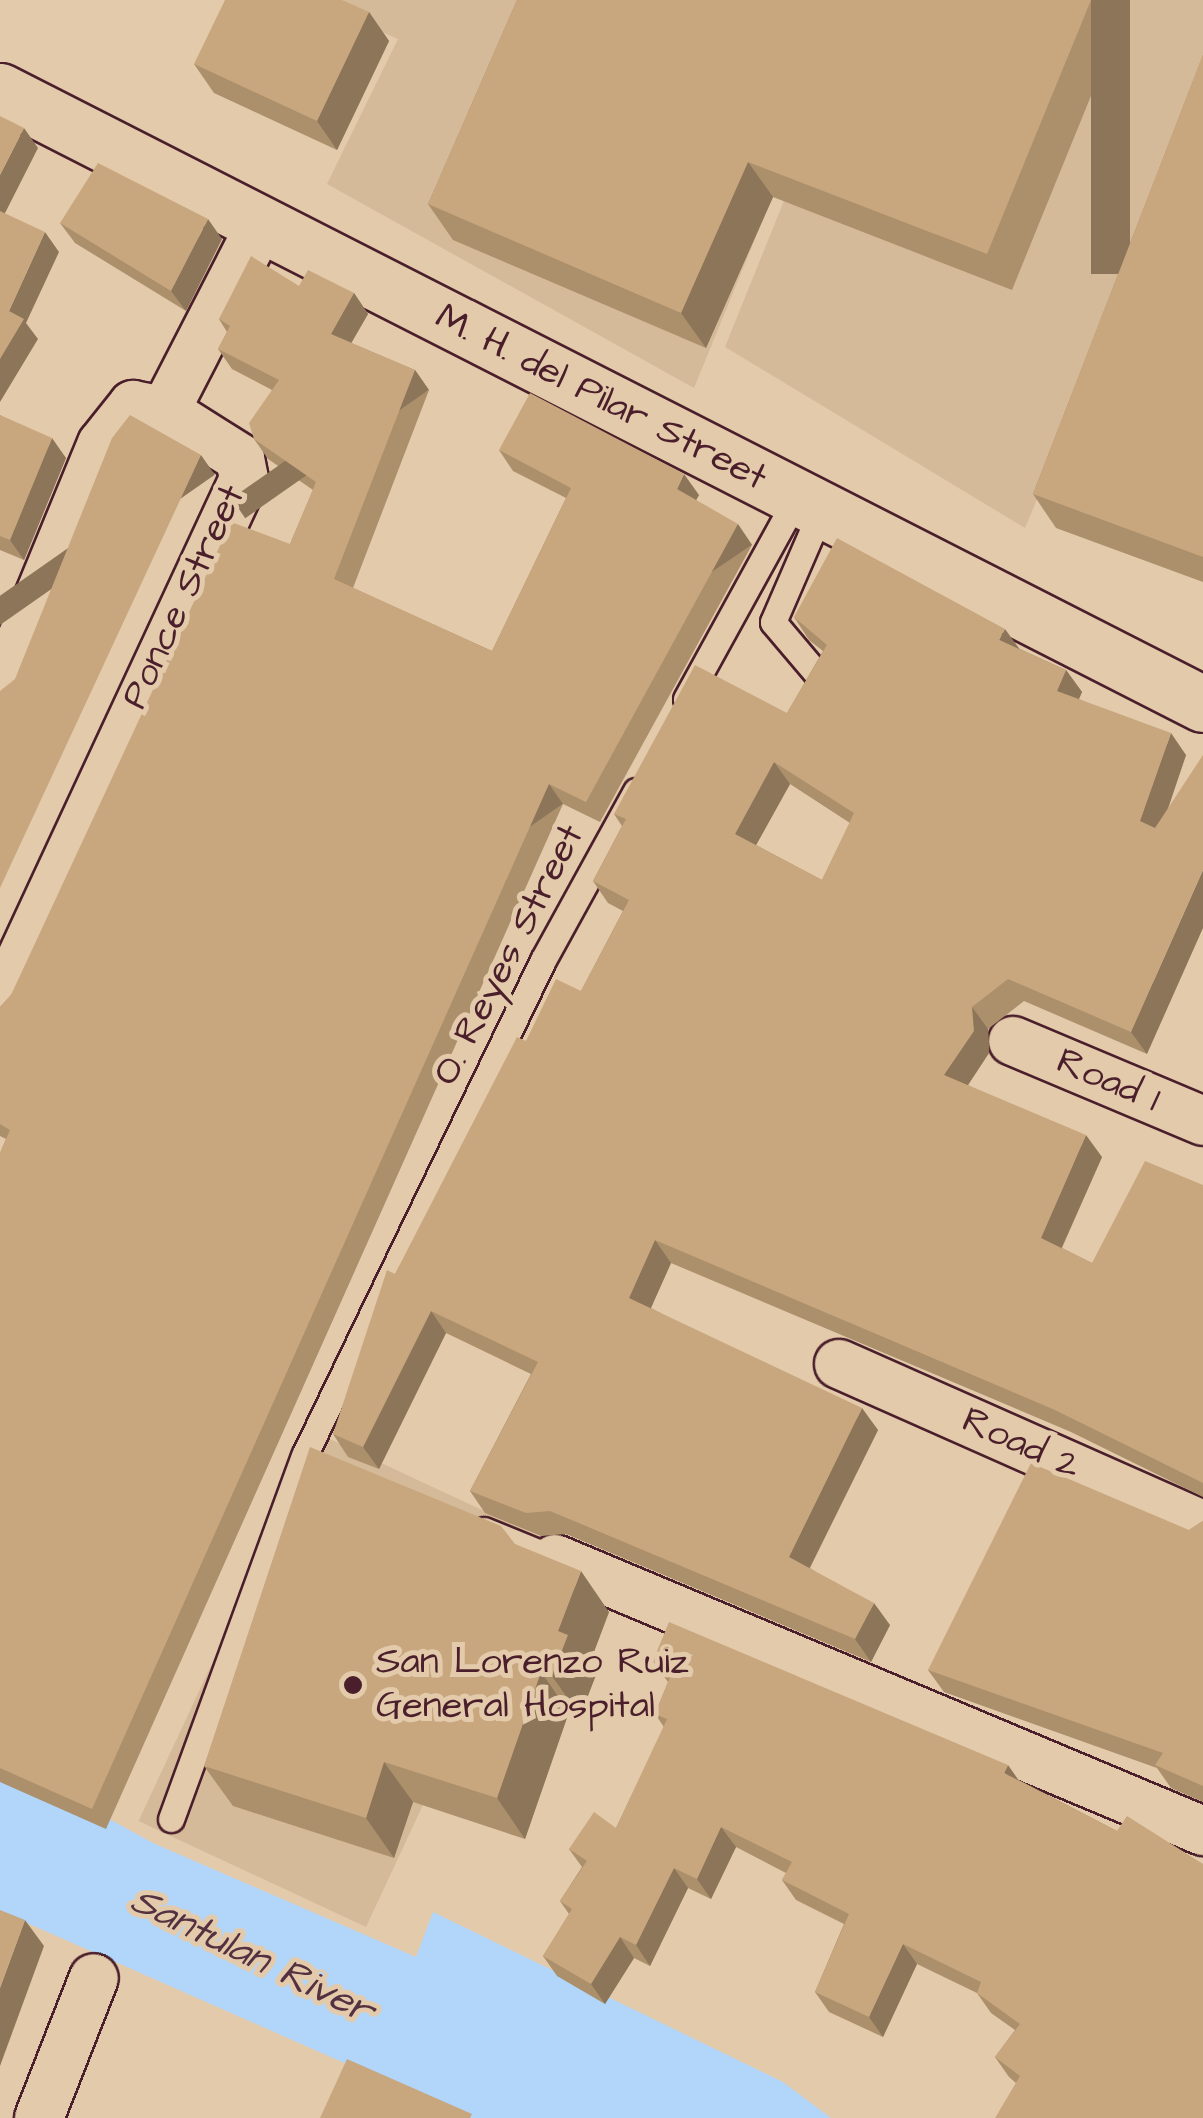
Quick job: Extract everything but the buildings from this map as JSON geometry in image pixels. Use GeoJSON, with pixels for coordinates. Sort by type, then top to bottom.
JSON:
{"type":"FeatureCollection","features":[{"type":"Feature","properties":{"kind":"main road","name":"M. H. del Pilar Street"},"geometry":{"type":"LineString","coordinates":[[0,91],[259,228],[1203,704]]}},
{"type":"Feature","properties":{"kind":"street"},"geometry":{"type":"LineString","coordinates":[[0,691],[102,444],[134,404],[165,410],[259,228]]}},
{"type":"Feature","properties":{"kind":"street","name":"Ponce Street"},"geometry":{"type":"LineString","coordinates":[[0,1004],[244,480],[240,458],[165,410]]}},
{"type":"Feature","properties":{"kind":"street","name":"Road 1"},"geometry":{"type":"LineString","coordinates":[[1012,1041],[1203,1121]]}},
{"type":"Feature","properties":{"kind":"street","name":"Road 2"},"geometry":{"type":"LineString","coordinates":[[838,1364],[1203,1525]]}},
{"type":"Feature","properties":{"kind":"street"},"geometry":{"type":"LineString","coordinates":[[555,1560],[1203,1831]]}},
{"type":"Feature","properties":{"kind":"street"},"geometry":{"type":"LineString","coordinates":[[39,2118],[94,1978]]}},
{"type":"Feature","properties":{"kind":"lane"},"geometry":{"type":"LineString","coordinates":[[809,503],[772,622],[817,674]]}},
{"type":"Feature","properties":{"kind":"lane"},"geometry":{"type":"LineString","coordinates":[[675,720],[809,503]]}},
{"type":"Feature","properties":{"kind":"lane","name":"O. Reyes Street"},"geometry":{"type":"LineString","coordinates":[[171,1819],[304,1456],[544,960],[646,771]]}},
{"type":"Feature","properties":{"kind":"lane"},"geometry":{"type":"LineString","coordinates":[[304,1456],[340,1470]]}},
{"type":"Feature","properties":{"kind":"lane"},"geometry":{"type":"LineString","coordinates":[[465,1522],[555,1560]]}},
{"type":"Feature","properties":{"kind":"shaded area"},"geometry":{"type":"Polygon","coordinates":[[[310,0],[853,0],[694,388],[327,184],[398,39],[310,0]]]}},
{"type":"Feature","properties":{"kind":"shaded area"},"geometry":{"type":"Polygon","coordinates":[[[865,0],[1203,0],[1203,100],[1025,528],[725,347],[865,0]]]}},
{"type":"Feature","properties":{"kind":"shaded area","name":"San Lorenzo Ruiz General Hospital"},"geometry":{"type":"Polygon","coordinates":[[[319,1434],[546,1540],[366,1927],[139,1821],[319,1434]]]}},
{"type":"Feature","properties":{"kind":"water","name":"Santulan River"},"geometry":{"type":"Polygon","coordinates":[[[0,1759],[153,1843],[416,1957],[433,1912],[783,2082],[831,2118],[469,2118],[0,1911],[0,1759]]]}},
{"type":"Feature","properties":{"kind":"place","name":"San Lorenzo Ruiz General Hospital"},"geometry":{"type":"Point","coordinates":[353,1685]}}]}
